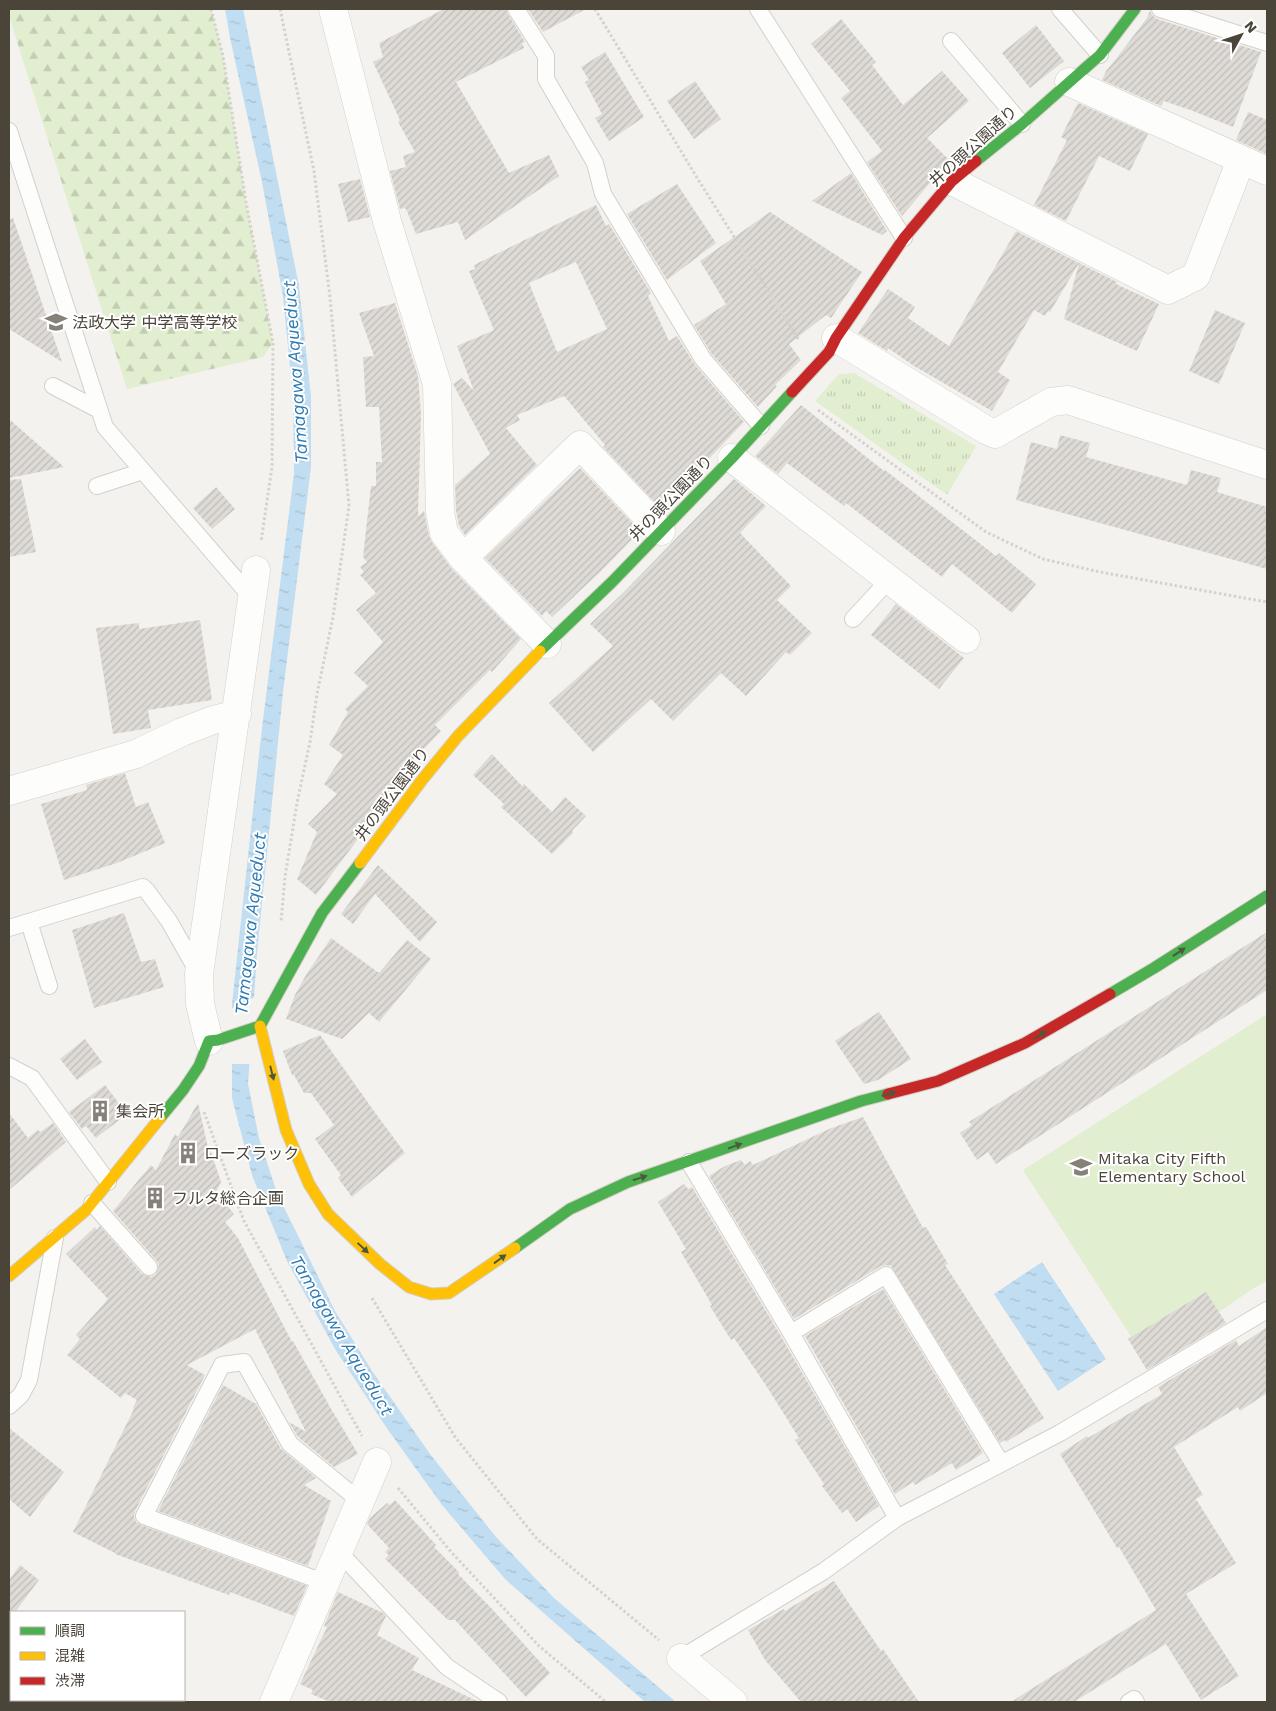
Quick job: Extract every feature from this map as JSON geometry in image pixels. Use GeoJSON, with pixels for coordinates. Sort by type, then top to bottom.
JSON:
{"type":"FeatureCollection","features":[{"type":"Feature","properties":{"kind":"street"},"geometry":{"type":"LineString","coordinates":[[333,9],[387,221],[437,384],[440,512],[444,533],[463,558],[547,644]]}},
{"type":"Feature","properties":{"kind":"street","name":"井の頭公園通り"},"geometry":{"type":"LineString","coordinates":[[257,1028],[322,913],[422,780],[458,736],[547,644],[612,582],[732,458],[828,352],[904,238],[952,181],[1022,124],[1100,55],[1135,9]]}},
{"type":"Feature","properties":{"kind":"street"},"geometry":{"type":"LineString","coordinates":[[1069,82],[1267,171]]}},
{"type":"Feature","properties":{"kind":"street"},"geometry":{"type":"LineString","coordinates":[[952,181],[1168,290],[1196,276],[1241,160]]}},
{"type":"Feature","properties":{"kind":"street"},"geometry":{"type":"LineString","coordinates":[[836,338],[995,434],[1052,402],[1068,400],[1267,465]]}},
{"type":"Feature","properties":{"kind":"street"},"geometry":{"type":"LineString","coordinates":[[463,558],[580,445],[661,531]]}},
{"type":"Feature","properties":{"kind":"street"},"geometry":{"type":"LineString","coordinates":[[732,458],[966,639]]}},
{"type":"Feature","properties":{"kind":"street"},"geometry":{"type":"LineString","coordinates":[[213,1040],[200,1004],[199,974],[256,570]]}},
{"type":"Feature","properties":{"kind":"street"},"geometry":{"type":"LineString","coordinates":[[9,791],[136,754],[182,732],[213,720],[236,714]]}},
{"type":"Feature","properties":{"kind":"street"},"geometry":{"type":"LineString","coordinates":[[9,1276],[86,1210],[184,1090],[213,1040],[257,1028],[286,1130],[309,1184],[328,1214],[380,1264],[408,1286],[431,1294],[449,1293],[570,1209],[628,1182],[861,1101],[938,1081],[1025,1043],[1154,968],[1267,896]]}},
{"type":"Feature","properties":{"kind":"street"},"geometry":{"type":"LineString","coordinates":[[274,1702],[377,1462]]}},
{"type":"Feature","properties":{"kind":"street"},"geometry":{"type":"LineString","coordinates":[[680,1658],[733,1702]]}},
{"type":"Feature","properties":{"kind":"lane"},"geometry":{"type":"LineString","coordinates":[[516,9],[546,56],[546,79],[595,163],[603,194],[703,359],[761,426]]}},
{"type":"Feature","properties":{"kind":"lane"},"geometry":{"type":"LineString","coordinates":[[758,9],[904,238]]}},
{"type":"Feature","properties":{"kind":"lane"},"geometry":{"type":"LineString","coordinates":[[1060,9],[1100,55]]}},
{"type":"Feature","properties":{"kind":"lane"},"geometry":{"type":"LineString","coordinates":[[1160,9],[1267,43]]}},
{"type":"Feature","properties":{"kind":"lane"},"geometry":{"type":"LineString","coordinates":[[951,41],[1022,124]]}},
{"type":"Feature","properties":{"kind":"lane"},"geometry":{"type":"LineString","coordinates":[[9,131],[104,427],[252,598]]}},
{"type":"Feature","properties":{"kind":"lane"},"geometry":{"type":"LineString","coordinates":[[53,386],[99,410]]}},
{"type":"Feature","properties":{"kind":"lane"},"geometry":{"type":"LineString","coordinates":[[97,486],[143,471]]}},
{"type":"Feature","properties":{"kind":"lane"},"geometry":{"type":"LineString","coordinates":[[853,619],[889,580]]}},
{"type":"Feature","properties":{"kind":"lane"},"geometry":{"type":"LineString","coordinates":[[9,928],[143,887],[169,921],[199,974]]}},
{"type":"Feature","properties":{"kind":"lane"},"geometry":{"type":"LineString","coordinates":[[29,922],[49,986]]}},
{"type":"Feature","properties":{"kind":"lane"},"geometry":{"type":"LineString","coordinates":[[9,1066],[32,1078],[108,1182]]}},
{"type":"Feature","properties":{"kind":"lane"},"geometry":{"type":"LineString","coordinates":[[689,1162],[791,1333],[897,1518]]}},
{"type":"Feature","properties":{"kind":"lane"},"geometry":{"type":"LineString","coordinates":[[92,1203],[149,1267]]}},
{"type":"Feature","properties":{"kind":"lane"},"geometry":{"type":"LineString","coordinates":[[9,1406],[21,1395],[29,1380],[55,1238]]}},
{"type":"Feature","properties":{"kind":"lane"},"geometry":{"type":"LineString","coordinates":[[791,1333],[886,1275],[1001,1463]]}},
{"type":"Feature","properties":{"kind":"lane"},"geometry":{"type":"LineString","coordinates":[[680,1658],[824,1571],[897,1518],[1060,1433],[1266,1313]]}},
{"type":"Feature","properties":{"kind":"lane"},"geometry":{"type":"LineString","coordinates":[[326,1583],[144,1516],[222,1365],[244,1362],[290,1444],[360,1501]]}},
{"type":"Feature","properties":{"kind":"lane"},"geometry":{"type":"LineString","coordinates":[[339,1552],[447,1667],[499,1702]]}},
{"type":"Feature","properties":{"kind":"lane"},"geometry":{"type":"LineString","coordinates":[[1129,1702],[1134,1700],[1136,1702]]}},
{"type":"Feature","properties":{"kind":"path"},"geometry":{"type":"LineString","coordinates":[[211,9],[223,56],[246,202],[273,343],[272,467],[256,570]]}},
{"type":"Feature","properties":{"kind":"path"},"geometry":{"type":"LineString","coordinates":[[280,9],[314,172],[330,297],[349,506],[333,616],[297,803],[280,926]]}},
{"type":"Feature","properties":{"kind":"path"},"geometry":{"type":"LineString","coordinates":[[595,9],[699,181],[809,355],[817,364]]}},
{"type":"Feature","properties":{"kind":"path"},"geometry":{"type":"LineString","coordinates":[[812,406],[986,532],[1042,559],[1100,572],[1267,602]]}},
{"type":"Feature","properties":{"kind":"path"},"geometry":{"type":"LineString","coordinates":[[191,1078],[244,1221],[377,1462],[452,1553],[539,1646],[606,1702]]}},
{"type":"Feature","properties":{"kind":"path"},"geometry":{"type":"LineString","coordinates":[[369,1294],[455,1437],[538,1539],[680,1658]]}},
{"type":"Feature","properties":{"kind":"green space"},"geometry":{"type":"Polygon","coordinates":[[[9,9],[211,9],[223,56],[246,202],[273,343],[263,357],[127,389],[9,16],[9,9]]]}},
{"type":"Feature","properties":{"kind":"green space"},"geometry":{"type":"Polygon","coordinates":[[[854,373],[976,446],[947,495],[815,401],[839,374],[854,373]]]}},
{"type":"Feature","properties":{"kind":"green space"},"geometry":{"type":"Polygon","coordinates":[[[1267,1014],[1267,1281],[1147,1361],[1023,1170],[1267,1014]]]}},
{"type":"Feature","properties":{"kind":"water","name":"Tamagawa Aqueduct"},"geometry":{"type":"Polygon","coordinates":[[[225,9],[243,9],[299,286],[311,397],[311,467],[283,692],[257,953],[248,1084],[259,1138],[277,1193],[335,1311],[372,1371],[430,1454],[496,1537],[554,1598],[676,1702],[645,1702],[505,1579],[442,1505],[386,1427],[335,1349],[287,1261],[252,1175],[232,1098],[232,1004],[261,736],[294,473],[293,398],[283,296],[262,182],[225,9]]]}},
{"type":"Feature","properties":{"kind":"water"},"geometry":{"type":"Polygon","coordinates":[[[1042,1262],[1106,1359],[1058,1391],[994,1294],[1042,1262]]]}},
{"type":"Feature","properties":{"kind":"pier"},"geometry":{"type":"Polygon","coordinates":[[[257,996],[252,1064],[229,1064],[229,1010],[257,996]]]}},
{"type":"Feature","properties":{"kind":"building"},"geometry":{"type":"Polygon","coordinates":[[[444,9],[506,9],[525,42],[522,43],[524,48],[456,82],[509,173],[549,155],[559,176],[465,240],[458,222],[416,234],[407,211],[405,208],[400,209],[390,171],[406,167],[403,156],[415,152],[398,122],[400,120],[373,62],[383,57],[379,43],[444,9]]]}},
{"type":"Feature","properties":{"kind":"building"},"geometry":{"type":"Polygon","coordinates":[[[528,9],[586,9],[543,32],[528,9]]]}},
{"type":"Feature","properties":{"kind":"building"},"geometry":{"type":"Polygon","coordinates":[[[1150,11],[1157,19],[1261,52],[1233,127],[1164,101],[1161,106],[1102,80],[1106,71],[1147,18],[1150,11]]]}},
{"type":"Feature","properties":{"kind":"building"},"geometry":{"type":"Polygon","coordinates":[[[841,19],[876,62],[872,65],[903,105],[942,71],[969,101],[927,138],[951,162],[940,171],[902,216],[867,162],[882,151],[841,98],[850,91],[811,44],[841,19]]]}},
{"type":"Feature","properties":{"kind":"building"},"geometry":{"type":"Polygon","coordinates":[[[1036,25],[1064,61],[1030,88],[1002,53],[1036,25]]]}},
{"type":"Feature","properties":{"kind":"building"},"geometry":{"type":"Polygon","coordinates":[[[605,52],[644,117],[609,141],[595,118],[602,114],[585,82],[589,80],[581,67],[605,52]]]}},
{"type":"Feature","properties":{"kind":"building"},"geometry":{"type":"Polygon","coordinates":[[[695,81],[721,119],[694,139],[667,101],[695,81]]]}},
{"type":"Feature","properties":{"kind":"building"},"geometry":{"type":"Polygon","coordinates":[[[1078,103],[1148,134],[1130,171],[1099,156],[1066,221],[1034,205],[1067,140],[1061,137],[1078,103]]]}},
{"type":"Feature","properties":{"kind":"building"},"geometry":{"type":"Polygon","coordinates":[[[1248,112],[1267,120],[1267,154],[1236,140],[1248,112]]]}},
{"type":"Feature","properties":{"kind":"building"},"geometry":{"type":"Polygon","coordinates":[[[851,173],[887,231],[882,235],[812,201],[851,173]]]}},
{"type":"Feature","properties":{"kind":"building"},"geometry":{"type":"Polygon","coordinates":[[[360,179],[370,217],[348,222],[338,184],[360,179]]]}},
{"type":"Feature","properties":{"kind":"building"},"geometry":{"type":"Polygon","coordinates":[[[677,184],[716,243],[667,280],[627,214],[677,184]]]}},
{"type":"Feature","properties":{"kind":"building"},"geometry":{"type":"Polygon","coordinates":[[[596,205],[606,226],[609,224],[651,293],[648,296],[669,341],[677,336],[695,365],[744,422],[661,509],[603,447],[605,445],[564,396],[517,415],[520,420],[506,428],[537,465],[465,535],[459,526],[455,485],[490,454],[453,384],[462,378],[474,391],[457,346],[494,330],[469,271],[475,269],[474,265],[596,205]],[[576,262],[529,283],[557,352],[607,329],[576,262]]]}},
{"type":"Feature","properties":{"kind":"building"},"geometry":{"type":"Polygon","coordinates":[[[770,212],[862,272],[831,318],[826,315],[789,344],[801,360],[775,385],[777,386],[758,407],[711,353],[694,325],[726,304],[700,261],[770,212]]]}},
{"type":"Feature","properties":{"kind":"building"},"geometry":{"type":"Polygon","coordinates":[[[13,218],[62,362],[9,329],[9,219],[13,218]]]}},
{"type":"Feature","properties":{"kind":"building"},"geometry":{"type":"Polygon","coordinates":[[[1016,231],[1079,263],[1050,312],[1048,311],[1045,316],[1034,310],[998,372],[1010,380],[992,411],[914,366],[888,348],[887,351],[858,333],[888,289],[915,307],[908,318],[949,346],[1016,231]]]}},
{"type":"Feature","properties":{"kind":"building"},"geometry":{"type":"Polygon","coordinates":[[[1079,263],[1117,282],[1116,284],[1159,304],[1137,351],[1064,319],[1079,263]]]}},
{"type":"Feature","properties":{"kind":"building"},"geometry":{"type":"Polygon","coordinates":[[[395,303],[418,376],[421,413],[418,516],[424,511],[429,536],[452,569],[521,639],[492,672],[490,670],[435,725],[441,731],[398,776],[402,780],[316,895],[297,879],[317,832],[308,824],[337,794],[324,784],[343,755],[329,745],[348,712],[345,709],[368,686],[354,673],[383,642],[356,610],[376,593],[360,575],[364,572],[360,567],[367,562],[363,557],[371,486],[376,486],[376,462],[382,462],[379,407],[366,407],[363,357],[374,356],[359,313],[395,303]]]}},
{"type":"Feature","properties":{"kind":"building"},"geometry":{"type":"Polygon","coordinates":[[[1215,310],[1245,323],[1219,384],[1189,371],[1215,310]]]}},
{"type":"Feature","properties":{"kind":"building"},"geometry":{"type":"Polygon","coordinates":[[[801,405],[996,556],[999,553],[1036,584],[1012,613],[952,564],[942,577],[846,503],[844,506],[787,463],[778,474],[755,456],[801,405]]]}},
{"type":"Feature","properties":{"kind":"building"},"geometry":{"type":"Polygon","coordinates":[[[9,419],[64,467],[9,478],[9,419]]]}},
{"type":"Feature","properties":{"kind":"building"},"geometry":{"type":"Polygon","coordinates":[[[1060,435],[1090,443],[1086,457],[1187,485],[1191,470],[1221,478],[1217,492],[1267,507],[1267,569],[1016,500],[1031,442],[1057,449],[1060,435]]]}},
{"type":"Feature","properties":{"kind":"building"},"geometry":{"type":"Polygon","coordinates":[[[580,468],[640,531],[552,617],[546,611],[542,616],[485,558],[580,468]]]}},
{"type":"Feature","properties":{"kind":"building"},"geometry":{"type":"Polygon","coordinates":[[[21,479],[36,552],[9,557],[9,480],[21,479]]]}},
{"type":"Feature","properties":{"kind":"building"},"geometry":{"type":"Polygon","coordinates":[[[734,479],[766,506],[740,533],[791,586],[777,600],[812,633],[790,655],[786,652],[746,696],[721,673],[673,721],[651,699],[593,752],[549,703],[613,646],[590,624],[623,593],[734,479]]]}},
{"type":"Feature","properties":{"kind":"building"},"geometry":{"type":"Polygon","coordinates":[[[216,487],[235,509],[212,529],[193,508],[216,487]]]}},
{"type":"Feature","properties":{"kind":"building"},"geometry":{"type":"Polygon","coordinates":[[[896,604],[964,658],[939,689],[871,635],[896,604]]]}},
{"type":"Feature","properties":{"kind":"building"},"geometry":{"type":"Polygon","coordinates":[[[200,620],[212,700],[148,710],[151,728],[113,734],[96,628],[139,623],[139,629],[200,620]]]}},
{"type":"Feature","properties":{"kind":"building"},"geometry":{"type":"Polygon","coordinates":[[[492,754],[522,786],[524,784],[552,812],[565,797],[586,816],[572,831],[573,833],[552,854],[501,807],[504,804],[473,775],[492,754]]]}},
{"type":"Feature","properties":{"kind":"building"},"geometry":{"type":"Polygon","coordinates":[[[125,773],[136,807],[148,802],[165,843],[117,863],[64,880],[41,804],[87,790],[86,785],[125,773]]]}},
{"type":"Feature","properties":{"kind":"building"},"geometry":{"type":"Polygon","coordinates":[[[378,865],[437,922],[420,942],[375,894],[353,924],[341,914],[378,865]]]}},
{"type":"Feature","properties":{"kind":"building"},"geometry":{"type":"Polygon","coordinates":[[[124,913],[141,962],[155,959],[164,987],[94,1008],[72,930],[124,913]]]}},
{"type":"Feature","properties":{"kind":"building"},"geometry":{"type":"Polygon","coordinates":[[[1267,932],[1267,990],[996,1164],[988,1152],[977,1160],[960,1133],[972,1125],[969,1122],[1267,932]]]}},
{"type":"Feature","properties":{"kind":"building"},"geometry":{"type":"Polygon","coordinates":[[[331,938],[379,973],[407,940],[431,959],[379,1022],[369,1013],[342,1039],[286,1019],[295,995],[306,975],[331,938]]]}},
{"type":"Feature","properties":{"kind":"building"},"geometry":{"type":"Polygon","coordinates":[[[879,1012],[911,1059],[878,1080],[864,1084],[835,1041],[879,1012]]]}},
{"type":"Feature","properties":{"kind":"building"},"geometry":{"type":"Polygon","coordinates":[[[320,1035],[405,1153],[352,1197],[338,1178],[341,1175],[315,1139],[334,1125],[311,1093],[304,1093],[294,1075],[292,1075],[283,1051],[320,1035]]]}},
{"type":"Feature","properties":{"kind":"building"},"geometry":{"type":"Polygon","coordinates":[[[85,1039],[102,1062],[77,1080],[60,1059],[85,1039]]]}},
{"type":"Feature","properties":{"kind":"building","name":"集会所"},"geometry":{"type":"Polygon","coordinates":[[[105,1085],[127,1114],[96,1138],[86,1126],[82,1129],[69,1112],[105,1085]]]}},
{"type":"Feature","properties":{"kind":"building"},"geometry":{"type":"Polygon","coordinates":[[[198,1103],[208,1148],[210,1149],[221,1182],[216,1192],[234,1214],[225,1222],[238,1238],[292,1342],[358,1454],[334,1467],[298,1437],[289,1422],[306,1432],[255,1329],[187,1365],[205,1375],[135,1511],[134,1517],[136,1522],[141,1525],[307,1586],[294,1616],[230,1592],[229,1595],[115,1554],[73,1532],[137,1400],[125,1393],[121,1398],[67,1355],[80,1339],[76,1335],[108,1299],[66,1254],[95,1227],[97,1230],[100,1226],[142,1274],[151,1277],[156,1274],[159,1265],[156,1260],[113,1211],[151,1165],[156,1170],[175,1134],[178,1137],[198,1103]]]}},
{"type":"Feature","properties":{"kind":"building"},"geometry":{"type":"Polygon","coordinates":[[[9,1113],[28,1138],[38,1130],[40,1132],[53,1123],[66,1142],[9,1190],[9,1113]]]}},
{"type":"Feature","properties":{"kind":"building"},"geometry":{"type":"Polygon","coordinates":[[[863,1117],[923,1228],[926,1227],[948,1264],[945,1265],[1044,1418],[1006,1442],[1005,1440],[1000,1443],[891,1266],[881,1266],[794,1319],[709,1176],[725,1166],[741,1160],[745,1165],[750,1161],[753,1165],[829,1129],[863,1117]]]}},
{"type":"Feature","properties":{"kind":"building"},"geometry":{"type":"Polygon","coordinates":[[[684,1184],[688,1189],[692,1187],[879,1506],[856,1522],[847,1509],[842,1513],[822,1486],[824,1484],[795,1440],[799,1438],[734,1338],[731,1340],[681,1252],[686,1249],[658,1202],[684,1184]]]}},
{"type":"Feature","properties":{"kind":"building"},"geometry":{"type":"Polygon","coordinates":[[[883,1289],[983,1453],[956,1470],[952,1463],[915,1485],[913,1482],[895,1494],[805,1336],[883,1289]]]}},
{"type":"Feature","properties":{"kind":"building"},"geometry":{"type":"Polygon","coordinates":[[[1206,1292],[1226,1323],[1147,1370],[1128,1339],[1206,1292]]]}},
{"type":"Feature","properties":{"kind":"building"},"geometry":{"type":"Polygon","coordinates":[[[1267,1327],[1267,1393],[1240,1411],[1238,1407],[1174,1447],[1203,1495],[1196,1499],[1236,1563],[1186,1594],[1239,1676],[1201,1700],[1166,1644],[1074,1702],[1011,1702],[1156,1610],[1119,1547],[1117,1548],[1060,1454],[1087,1436],[1088,1438],[1162,1394],[1158,1387],[1236,1340],[1239,1346],[1267,1327]]]}},
{"type":"Feature","properties":{"kind":"building"},"geometry":{"type":"Polygon","coordinates":[[[223,1385],[256,1404],[281,1449],[316,1478],[304,1485],[331,1501],[308,1566],[158,1511],[223,1385]]]}},
{"type":"Feature","properties":{"kind":"building"},"geometry":{"type":"Polygon","coordinates":[[[9,1428],[64,1472],[30,1517],[9,1499],[9,1428]]]}},
{"type":"Feature","properties":{"kind":"building"},"geometry":{"type":"Polygon","coordinates":[[[395,1500],[436,1545],[434,1547],[459,1572],[458,1574],[550,1673],[526,1697],[455,1620],[448,1620],[385,1559],[389,1555],[385,1552],[389,1548],[367,1524],[370,1518],[387,1503],[390,1505],[395,1500]]]}},
{"type":"Feature","properties":{"kind":"building"},"geometry":{"type":"Polygon","coordinates":[[[20,1565],[39,1580],[16,1611],[10,1611],[9,1621],[9,1580],[20,1565]]]}},
{"type":"Feature","properties":{"kind":"building"},"geometry":{"type":"Polygon","coordinates":[[[834,1581],[881,1651],[883,1649],[919,1702],[801,1702],[765,1660],[748,1630],[784,1609],[785,1611],[834,1581]]]}},
{"type":"Feature","properties":{"kind":"building"},"geometry":{"type":"Polygon","coordinates":[[[338,1592],[386,1616],[377,1635],[419,1658],[412,1670],[479,1702],[330,1702],[311,1694],[313,1690],[300,1684],[327,1627],[324,1626],[338,1592]]]}},
{"type":"Feature","properties":{"kind":"traffic: fast"},"geometry":{"type":"LineString","coordinates":[[976,161],[1022,124],[1100,55],[1135,9]]}},
{"type":"Feature","properties":{"kind":"traffic: fast"},"geometry":{"type":"LineString","coordinates":[[540,651],[612,582],[732,458],[792,392]]}},
{"type":"Feature","properties":{"kind":"traffic: fast"},"geometry":{"type":"LineString","coordinates":[[160,1118],[183,1090],[199,1066],[209,1041],[218,1040],[260,1026],[322,913],[360,863]]}},
{"type":"Feature","properties":{"kind":"traffic: fast"},"geometry":{"type":"LineString","coordinates":[[1110,994],[1267,896]]}},
{"type":"Feature","properties":{"kind":"traffic: fast"},"geometry":{"type":"LineString","coordinates":[[515,1248],[570,1209],[628,1182],[861,1101],[888,1094]]}},
{"type":"Feature","properties":{"kind":"traffic: slow"},"geometry":{"type":"LineString","coordinates":[[360,863],[422,780],[458,736],[540,651]]}},
{"type":"Feature","properties":{"kind":"traffic: slow"},"geometry":{"type":"LineString","coordinates":[[260,1026],[286,1130],[309,1184],[328,1214],[380,1264],[409,1287],[431,1294],[449,1293],[515,1248]]}},
{"type":"Feature","properties":{"kind":"traffic: slow"},"geometry":{"type":"LineString","coordinates":[[9,1276],[86,1210],[160,1118]]}},
{"type":"Feature","properties":{"kind":"traffic: jam"},"geometry":{"type":"LineString","coordinates":[[792,392],[829,352],[836,338],[904,238],[952,181],[976,161]]}},
{"type":"Feature","properties":{"kind":"traffic: jam"},"geometry":{"type":"LineString","coordinates":[[888,1094],[938,1081],[1025,1043],[1110,994]]}},
{"type":"Feature","properties":{"kind":"place","name":"法政大学 中学高等学校"},"geometry":{"type":"Point","coordinates":[56,322]}},
{"type":"Feature","properties":{"kind":"place","name":"集会所"},"geometry":{"type":"Point","coordinates":[100,1111]}},
{"type":"Feature","properties":{"kind":"place","name":"ローズラック"},"geometry":{"type":"Point","coordinates":[188,1153]}},
{"type":"Feature","properties":{"kind":"place","name":"Mitaka City Fifth Elementary School"},"geometry":{"type":"Point","coordinates":[1081,1167]}},
{"type":"Feature","properties":{"kind":"place","name":"フルタ総合企画"},"geometry":{"type":"Point","coordinates":[155,1198]}}]}
